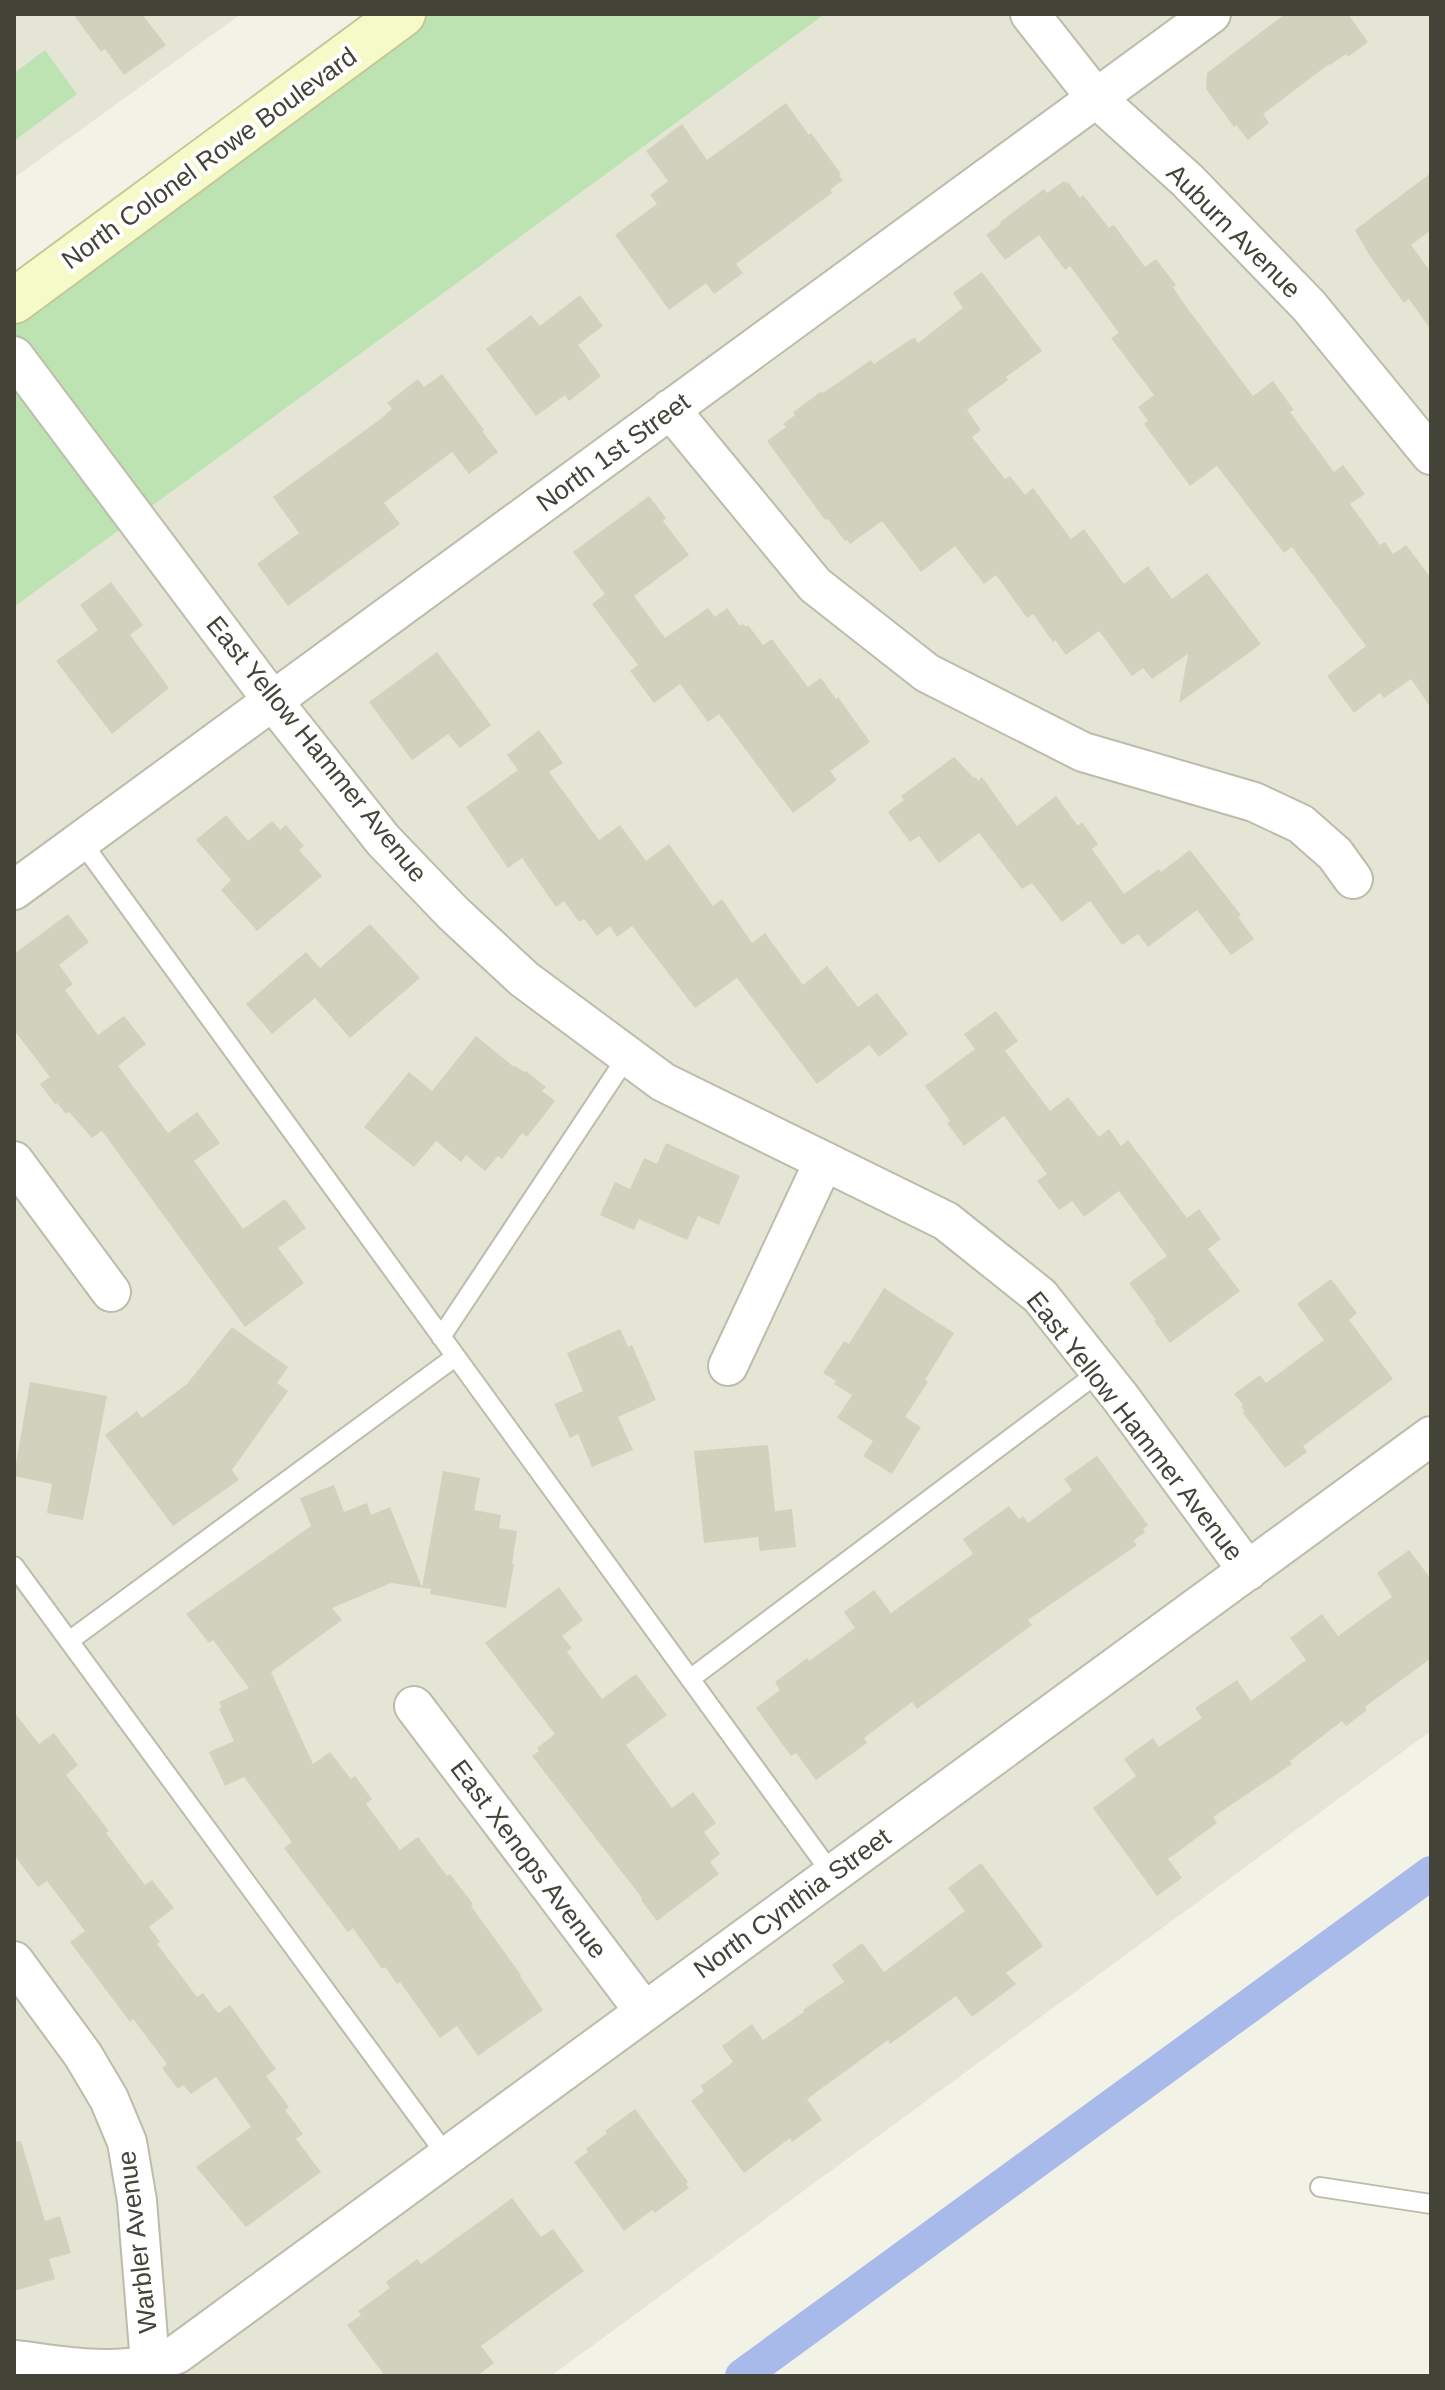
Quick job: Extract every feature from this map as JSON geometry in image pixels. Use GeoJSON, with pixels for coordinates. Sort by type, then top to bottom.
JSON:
{"type":"FeatureCollection","features":[{"type":"Feature","properties":{"kind":"street","name":"North Colonel Rowe Boulevard"},"geometry":{"type":"LineString","coordinates":[[14,301],[403,14]]}},
{"type":"Feature","properties":{"kind":"street","name":"Auburn Avenue"},"geometry":{"type":"LineString","coordinates":[[1030,14],[1096,98],[1187,180],[1309,306],[1431,455]]}},
{"type":"Feature","properties":{"kind":"street","name":"North 1st Street"},"geometry":{"type":"LineString","coordinates":[[14,890],[1211,14]]}},
{"type":"Feature","properties":{"kind":"street","name":"East Yellow Hammer Avenue"},"geometry":{"type":"LineString","coordinates":[[14,356],[272,700],[383,840],[453,913],[524,979],[663,1082],[946,1221],[1040,1296],[1248,1571]]}},
{"type":"Feature","properties":{"kind":"street"},"geometry":{"type":"LineString","coordinates":[[670,409],[815,585],[927,673],[1083,752],[1254,802],[1301,824],[1335,854],[1353,879]]}},
{"type":"Feature","properties":{"kind":"street"},"geometry":{"type":"LineString","coordinates":[[14,1161],[111,1292]]}},
{"type":"Feature","properties":{"kind":"street"},"geometry":{"type":"LineString","coordinates":[[728,1366],[824,1161]]}},
{"type":"Feature","properties":{"kind":"street","name":"North Cynthia Street"},"geometry":{"type":"LineString","coordinates":[[14,2360],[105,2369],[128,2368],[177,2354],[1431,1436]]}},
{"type":"Feature","properties":{"kind":"street","name":"East Xenops Avenue"},"geometry":{"type":"LineString","coordinates":[[414,1706],[644,2011]]}},
{"type":"Feature","properties":{"kind":"street","name":"Warbler Avenue"},"geometry":{"type":"LineString","coordinates":[[14,1961],[83,2055],[109,2099],[127,2142],[137,2201],[150,2363]]}},
{"type":"Feature","properties":{"kind":"lane"},"geometry":{"type":"LineString","coordinates":[[81,841],[832,1874]]}},
{"type":"Feature","properties":{"kind":"lane"},"geometry":{"type":"LineString","coordinates":[[441,1337],[628,1055]]}},
{"type":"Feature","properties":{"kind":"lane"},"geometry":{"type":"LineString","coordinates":[[69,1641],[455,1357]]}},
{"type":"Feature","properties":{"kind":"lane"},"geometry":{"type":"LineString","coordinates":[[690,1679],[1099,1372]]}},
{"type":"Feature","properties":{"kind":"lane"},"geometry":{"type":"LineString","coordinates":[[14,1566],[447,2156]]}},
{"type":"Feature","properties":{"kind":"lane"},"geometry":{"type":"LineString","coordinates":[[1320,2187],[1431,2204]]}},
{"type":"Feature","properties":{"kind":"shaded area"},"geometry":{"type":"Polygon","coordinates":[[[14,14],[241,14],[14,178],[14,14]]]}},
{"type":"Feature","properties":{"kind":"shaded area"},"geometry":{"type":"Polygon","coordinates":[[[825,14],[1431,14],[1431,1731],[551,2376],[14,2376],[14,607],[825,14]]]}},
{"type":"Feature","properties":{"kind":"green space"},"geometry":{"type":"Polygon","coordinates":[[[426,14],[825,14],[14,607],[14,315],[426,14]]]}},
{"type":"Feature","properties":{"kind":"green space"},"geometry":{"type":"Polygon","coordinates":[[[45,50],[77,94],[14,141],[14,73],[45,50]]]}},
{"type":"Feature","properties":{"kind":"building"},"geometry":{"type":"Polygon","coordinates":[[[73,14],[142,14],[166,45],[124,75],[105,49],[101,52],[73,14]]]}},
{"type":"Feature","properties":{"kind":"building"},"geometry":{"type":"Polygon","coordinates":[[[1285,14],[1348,14],[1368,42],[1348,57],[1346,54],[1329,64],[1263,114],[1269,123],[1248,140],[1236,125],[1234,127],[1206,89],[1207,73],[1285,14]]]}},
{"type":"Feature","properties":{"kind":"building"},"geometry":{"type":"Polygon","coordinates":[[[786,103],[843,180],[830,190],[832,193],[736,264],[743,273],[714,294],[706,283],[669,310],[615,235],[657,204],[650,195],[668,181],[646,151],[682,124],[707,160],[786,103]]]}},
{"type":"Feature","properties":{"kind":"building"},"geometry":{"type":"Polygon","coordinates":[[[1431,173],[1431,230],[1411,245],[1431,272],[1431,330],[1409,299],[1404,303],[1355,230],[1431,173]]]}},
{"type":"Feature","properties":{"kind":"building"},"geometry":{"type":"Polygon","coordinates":[[[1064,181],[1080,198],[1083,195],[1109,228],[1114,225],[1145,267],[1156,259],[1176,285],[1173,287],[1182,301],[1253,396],[1273,381],[1294,410],[1290,412],[1334,472],[1343,465],[1365,494],[1350,504],[1380,545],[1385,542],[1393,554],[1406,545],[1431,578],[1431,708],[1411,679],[1384,698],[1380,693],[1354,713],[1327,676],[1366,646],[1292,547],[1284,553],[1217,466],[1190,486],[1144,424],[1148,421],[1138,407],[1154,395],[1111,338],[1119,333],[1070,266],[1065,270],[1039,235],[1005,260],[986,235],[1044,189],[1047,193],[1064,181]]]}},
{"type":"Feature","properties":{"kind":"building"},"geometry":{"type":"Polygon","coordinates":[[[982,272],[1042,351],[967,410],[981,430],[972,437],[1005,479],[1010,476],[1025,495],[1033,488],[1071,539],[1084,529],[1124,584],[1148,566],[1172,599],[1207,573],[1261,644],[1179,703],[1188,654],[1152,679],[1143,668],[1132,676],[1099,631],[1066,655],[1033,614],[1027,618],[996,575],[984,584],[955,546],[921,572],[882,521],[850,544],[845,541],[828,519],[825,520],[767,441],[786,427],[783,424],[795,415],[793,412],[822,391],[871,360],[874,364],[911,339],[915,338],[918,343],[963,308],[953,293],[982,272]]]}},
{"type":"Feature","properties":{"kind":"building"},"geometry":{"type":"Polygon","coordinates":[[[580,295],[603,326],[578,345],[601,376],[569,401],[565,395],[536,416],[486,349],[531,315],[540,326],[580,295]]]}},
{"type":"Feature","properties":{"kind":"building"},"geometry":{"type":"Polygon","coordinates":[[[442,374],[498,452],[469,474],[452,452],[384,503],[400,524],[288,606],[257,564],[299,533],[273,497],[378,421],[392,409],[387,403],[418,379],[424,387],[442,374]]]}},
{"type":"Feature","properties":{"kind":"building"},"geometry":{"type":"Polygon","coordinates":[[[649,496],[666,518],[663,521],[689,555],[634,596],[665,638],[708,608],[715,617],[727,608],[740,626],[748,625],[763,645],[772,639],[808,687],[821,678],[870,742],[830,771],[837,780],[793,813],[719,714],[708,722],[680,684],[654,703],[630,671],[638,665],[592,604],[605,594],[573,552],[649,496]]]}},
{"type":"Feature","properties":{"kind":"building"},"geometry":{"type":"Polygon","coordinates":[[[111,582],[143,625],[130,635],[169,688],[112,734],[56,661],[98,630],[80,605],[111,582]]]}},
{"type":"Feature","properties":{"kind":"building"},"geometry":{"type":"Polygon","coordinates":[[[437,652],[491,725],[460,748],[448,734],[412,760],[369,702],[437,652]]]}},
{"type":"Feature","properties":{"kind":"building"},"geometry":{"type":"Polygon","coordinates":[[[539,730],[563,763],[549,772],[599,840],[620,825],[646,861],[669,844],[713,906],[722,899],[752,943],[765,933],[803,985],[827,966],[858,1007],[877,993],[908,1034],[879,1057],[869,1045],[817,1084],[737,978],[695,1008],[632,926],[617,937],[610,926],[597,936],[584,919],[579,922],[564,901],[556,907],[522,858],[508,868],[466,807],[518,770],[507,755],[539,730]]]}},
{"type":"Feature","properties":{"kind":"building"},"geometry":{"type":"Polygon","coordinates":[[[954,757],[978,781],[982,777],[1017,826],[1056,796],[1078,826],[1082,822],[1098,844],[1092,849],[1124,894],[1190,850],[1241,915],[1238,917],[1254,939],[1231,955],[1197,910],[1148,947],[1138,934],[1122,945],[1090,901],[1062,922],[1032,883],[1022,889],[979,833],[939,863],[919,836],[910,842],[888,812],[904,800],[901,796],[954,757]]]}},
{"type":"Feature","properties":{"kind":"building"},"geometry":{"type":"Polygon","coordinates":[[[226,815],[248,841],[272,821],[280,830],[286,825],[304,846],[299,850],[322,876],[257,931],[221,890],[231,880],[196,840],[226,815]]]}},
{"type":"Feature","properties":{"kind":"building"},"geometry":{"type":"Polygon","coordinates":[[[68,914],[89,942],[59,965],[73,984],[65,990],[98,1035],[124,1016],[146,1044],[118,1066],[168,1133],[197,1112],[220,1143],[194,1161],[243,1229],[285,1199],[306,1228],[278,1248],[304,1283],[245,1327],[102,1131],[92,1138],[69,1112],[66,1114],[55,1104],[40,1084],[50,1077],[14,1030],[14,954],[68,914]]]}},
{"type":"Feature","properties":{"kind":"building"},"geometry":{"type":"Polygon","coordinates":[[[370,924],[420,978],[350,1038],[315,998],[272,1034],[246,1004],[306,952],[320,968],[370,924]]]}},
{"type":"Feature","properties":{"kind":"building"},"geometry":{"type":"Polygon","coordinates":[[[996,1011],[1018,1041],[1005,1051],[1050,1111],[1068,1097],[1099,1137],[1109,1129],[1121,1146],[1128,1140],[1187,1218],[1199,1209],[1221,1239],[1208,1249],[1240,1291],[1170,1343],[1129,1283],[1167,1256],[1119,1191],[1084,1217],[1072,1201],[1059,1210],[1037,1181],[1047,1174],[1004,1116],[964,1146],[925,1086],[975,1049],[964,1034],[996,1011]]]}},
{"type":"Feature","properties":{"kind":"building"},"geometry":{"type":"Polygon","coordinates":[[[476,1036],[514,1067],[526,1071],[546,1087],[542,1091],[555,1101],[527,1137],[522,1133],[502,1159],[498,1156],[485,1171],[466,1155],[461,1162],[436,1141],[414,1167],[364,1127],[409,1072],[432,1091],[476,1036]]]}},
{"type":"Feature","properties":{"kind":"building"},"geometry":{"type":"Polygon","coordinates":[[[666,1143],[740,1176],[719,1225],[698,1216],[687,1240],[639,1219],[634,1230],[600,1215],[615,1182],[630,1189],[644,1158],[657,1164],[666,1143]]]}},
{"type":"Feature","properties":{"kind":"building"},"geometry":{"type":"Polygon","coordinates":[[[1331,1279],[1357,1313],[1349,1320],[1393,1379],[1303,1446],[1307,1452],[1285,1468],[1242,1412],[1245,1411],[1241,1407],[1243,1405],[1234,1394],[1260,1375],[1266,1383],[1324,1340],[1297,1304],[1331,1279]]]}},
{"type":"Feature","properties":{"kind":"building"},"geometry":{"type":"Polygon","coordinates":[[[884,1288],[954,1333],[905,1417],[921,1427],[892,1474],[863,1456],[873,1441],[837,1418],[852,1395],[823,1373],[844,1341],[849,1344],[884,1288]]]}},
{"type":"Feature","properties":{"kind":"building"},"geometry":{"type":"Polygon","coordinates":[[[232,1327],[288,1367],[277,1383],[288,1391],[232,1470],[239,1480],[173,1526],[105,1435],[137,1411],[142,1418],[187,1384],[232,1327]]]}},
{"type":"Feature","properties":{"kind":"building"},"geometry":{"type":"Polygon","coordinates":[[[620,1329],[628,1347],[632,1345],[656,1400],[618,1417],[633,1450],[592,1467],[578,1434],[570,1438],[554,1404],[583,1391],[567,1353],[620,1329]]]}},
{"type":"Feature","properties":{"kind":"building"},"geometry":{"type":"Polygon","coordinates":[[[30,1382],[107,1396],[83,1520],[47,1513],[52,1484],[14,1476],[30,1382]]]}},
{"type":"Feature","properties":{"kind":"building"},"geometry":{"type":"Polygon","coordinates":[[[768,1445],[775,1511],[792,1509],[796,1547],[760,1551],[758,1537],[704,1543],[694,1451],[768,1445]]]}},
{"type":"Feature","properties":{"kind":"building"},"geometry":{"type":"Polygon","coordinates":[[[1097,1456],[1148,1525],[1143,1529],[1145,1532],[1133,1541],[1137,1545],[1028,1620],[1032,1625],[917,1709],[912,1702],[864,1738],[867,1743],[816,1780],[796,1753],[791,1756],[756,1708],[780,1690],[775,1682],[855,1628],[844,1612],[874,1590],[891,1613],[973,1554],[963,1539],[1009,1506],[1019,1519],[1023,1516],[1028,1523],[1072,1490],[1064,1479],[1097,1456]]]}},
{"type":"Feature","properties":{"kind":"building"},"geometry":{"type":"Polygon","coordinates":[[[443,1471],[480,1478],[474,1510],[501,1515],[499,1528],[517,1531],[506,1608],[430,1594],[431,1589],[391,1583],[332,1608],[342,1620],[271,1672],[313,1764],[330,1752],[351,1779],[355,1776],[372,1799],[366,1804],[400,1850],[418,1837],[473,1904],[471,1906],[543,2010],[478,2056],[457,2026],[440,2038],[400,1982],[397,1984],[385,1967],[382,1969],[353,1928],[348,1932],[284,1848],[292,1842],[244,1777],[225,1786],[209,1752],[234,1741],[219,1709],[222,1707],[219,1702],[249,1688],[213,1640],[209,1643],[186,1614],[311,1526],[300,1498],[334,1485],[344,1512],[367,1503],[371,1515],[390,1507],[422,1587],[443,1471]]]}},
{"type":"Feature","properties":{"kind":"building"},"geometry":{"type":"Polygon","coordinates":[[[1409,1550],[1431,1579],[1431,1658],[1365,1707],[1367,1710],[1346,1726],[1342,1721],[1290,1761],[1292,1764],[1213,1817],[1217,1823],[1168,1859],[1182,1878],[1157,1896],[1093,1808],[1136,1776],[1124,1759],[1153,1738],[1159,1747],[1202,1718],[1195,1708],[1237,1680],[1251,1701],[1306,1660],[1290,1638],[1322,1614],[1338,1636],[1392,1597],[1377,1573],[1409,1550]]]}},
{"type":"Feature","properties":{"kind":"building"},"geometry":{"type":"Polygon","coordinates":[[[559,1587],[583,1620],[562,1636],[572,1648],[567,1652],[602,1699],[636,1674],[667,1715],[626,1745],[672,1808],[693,1792],[716,1823],[704,1832],[720,1854],[710,1862],[719,1874],[657,1921],[532,1756],[555,1734],[485,1643],[559,1587]]]}},
{"type":"Feature","properties":{"kind":"building"},"geometry":{"type":"Polygon","coordinates":[[[14,1712],[39,1744],[54,1733],[78,1765],[66,1775],[145,1885],[152,1880],[174,1908],[149,1927],[160,1942],[157,1944],[197,1997],[203,1993],[218,2013],[230,2005],[276,2069],[266,2076],[289,2107],[285,2110],[303,2134],[296,2139],[321,2172],[246,2227],[196,2167],[251,2127],[216,2077],[191,2094],[183,2085],[178,2089],[162,2068],[167,2064],[133,2019],[130,2022],[70,1942],[85,1931],[47,1881],[38,1887],[14,1855],[14,1712]]]}},
{"type":"Feature","properties":{"kind":"building"},"geometry":{"type":"Polygon","coordinates":[[[981,1863],[1043,1946],[1006,1973],[1016,1984],[972,2017],[956,1996],[890,2044],[888,2040],[807,2099],[822,2120],[792,2142],[790,2138],[744,2173],[691,2101],[704,2091],[701,2086],[733,2062],[722,2046],[752,2024],[763,2040],[804,2012],[844,1982],[832,1965],[862,1943],[884,1972],[965,1911],[948,1888],[981,1863]]]}},
{"type":"Feature","properties":{"kind":"building"},"geometry":{"type":"Polygon","coordinates":[[[635,2109],[688,2182],[689,2188],[624,2231],[574,2162],[607,2133],[605,2131],[635,2109]]]}},
{"type":"Feature","properties":{"kind":"building"},"geometry":{"type":"Polygon","coordinates":[[[21,2141],[45,2221],[60,2216],[71,2253],[49,2259],[55,2279],[14,2291],[14,2142],[21,2141]]]}},
{"type":"Feature","properties":{"kind":"building"},"geometry":{"type":"Polygon","coordinates":[[[512,2198],[541,2237],[553,2229],[584,2271],[481,2346],[494,2363],[477,2376],[385,2376],[347,2325],[361,2315],[358,2311],[390,2288],[386,2282],[417,2259],[421,2264],[512,2198]]]}},
{"type":"Feature","properties":{"kind":"waterway"},"geometry":{"type":"LineString","coordinates":[[742,2376],[1431,1873]]}}]}
